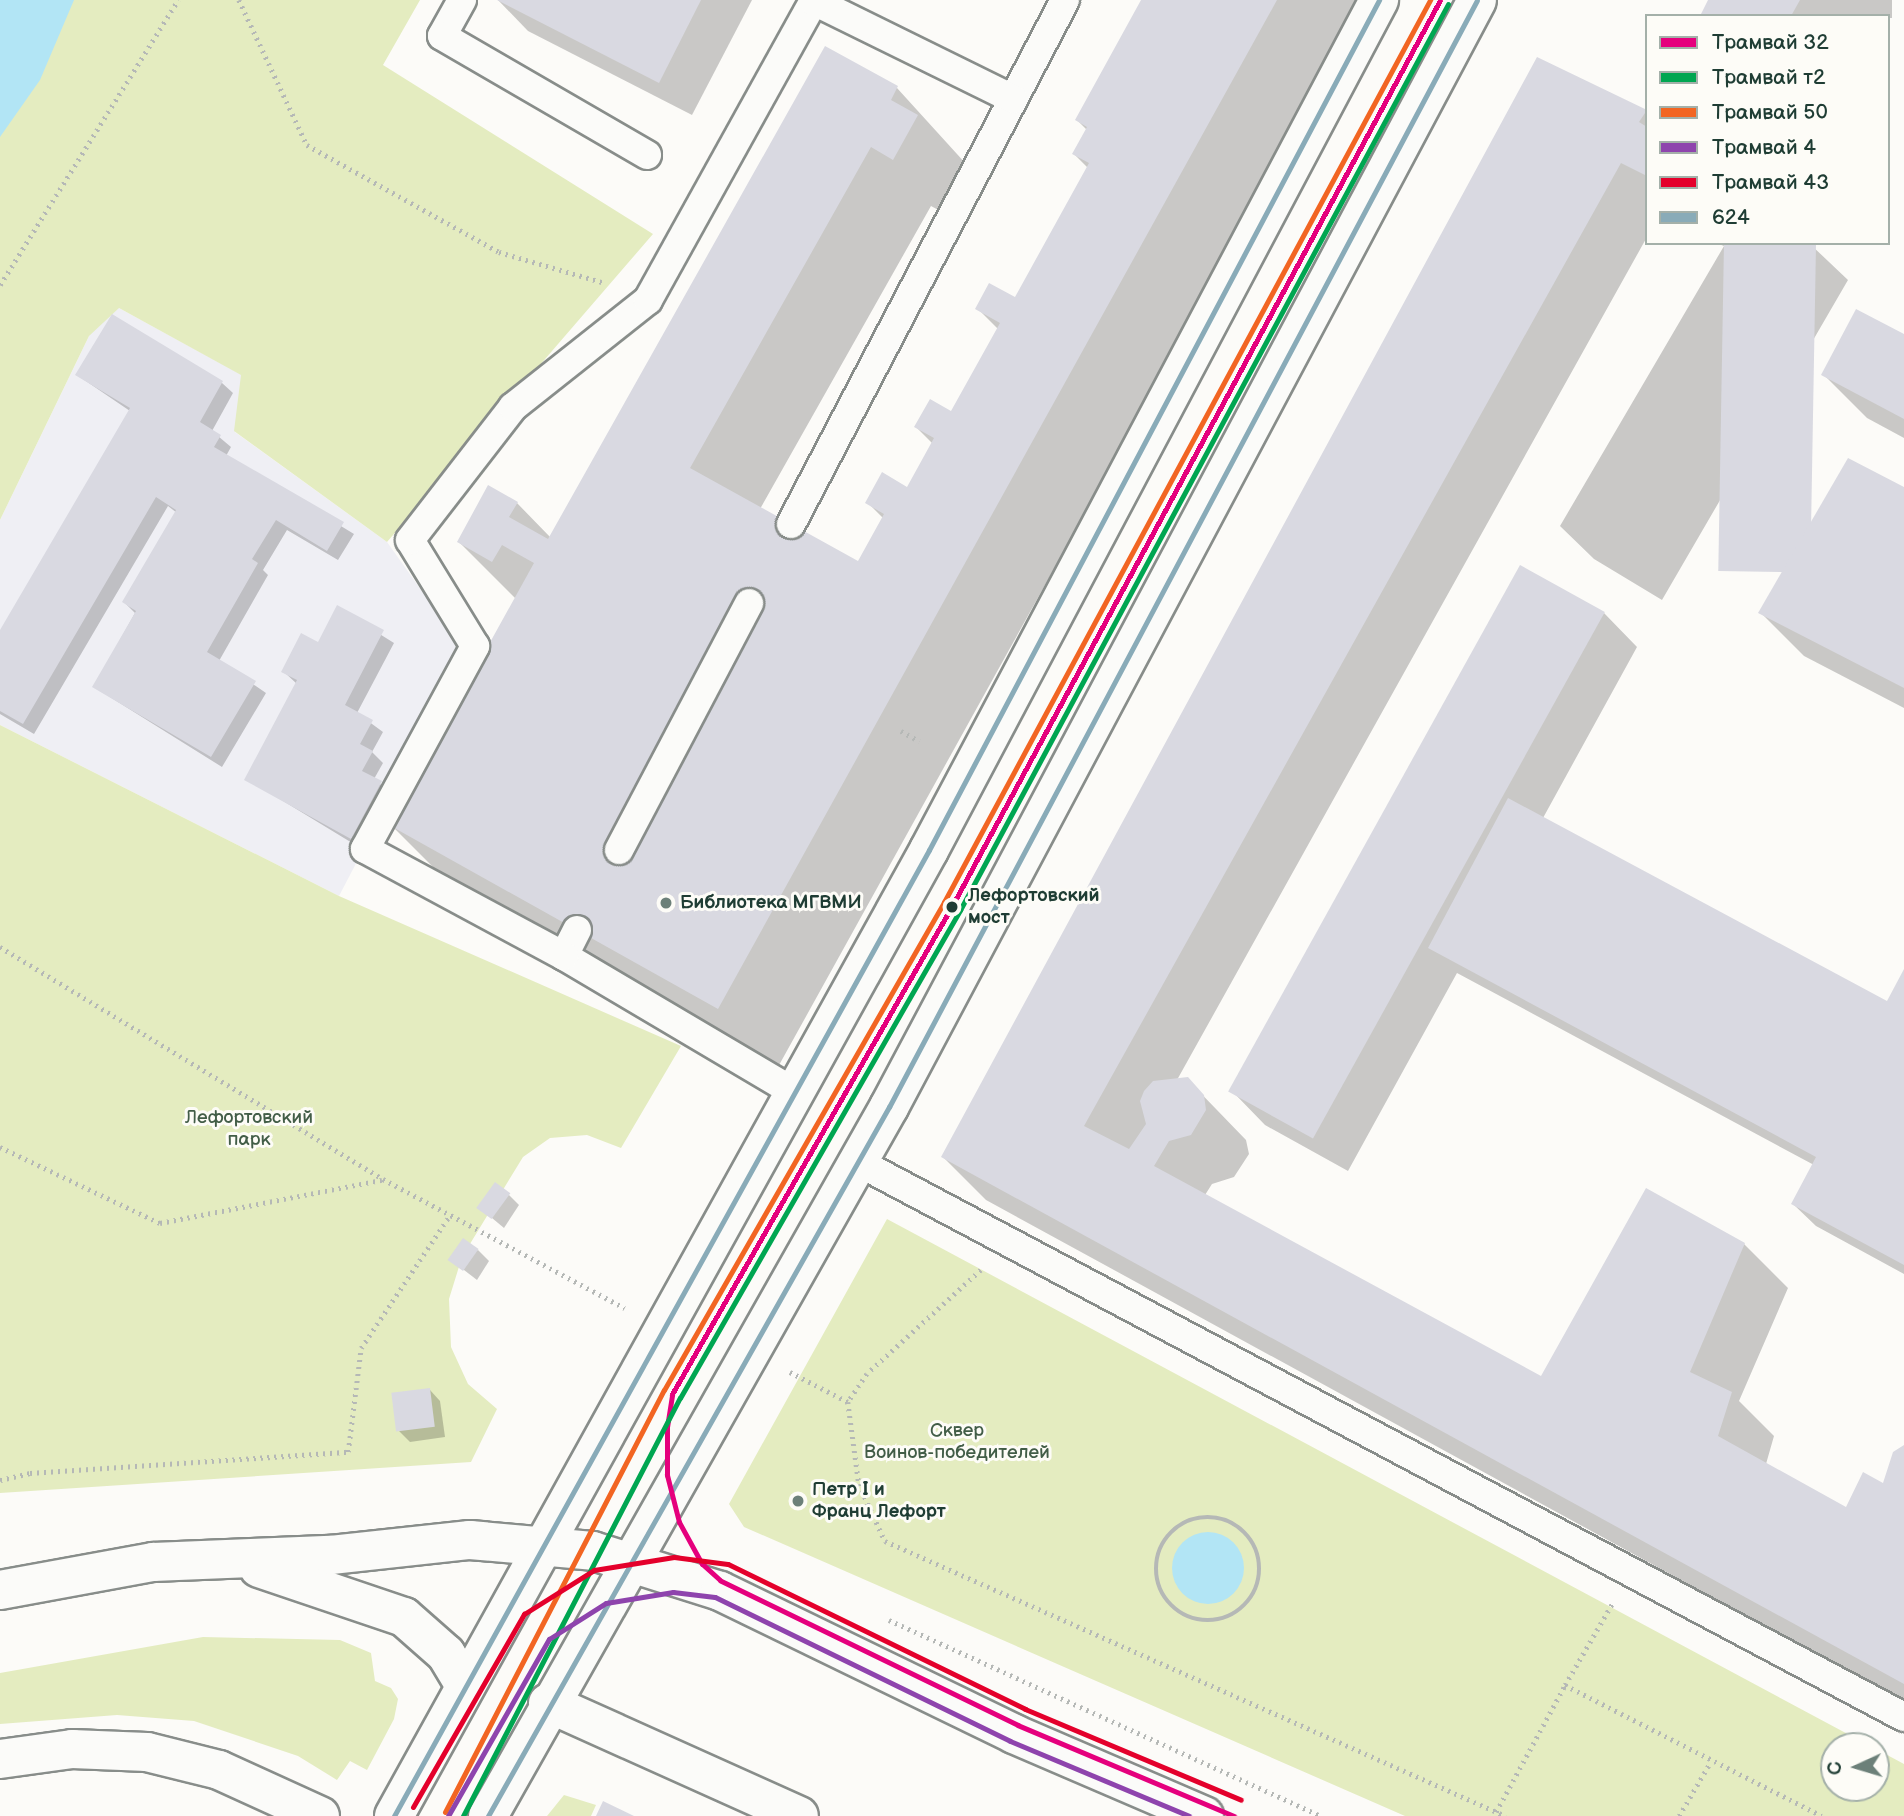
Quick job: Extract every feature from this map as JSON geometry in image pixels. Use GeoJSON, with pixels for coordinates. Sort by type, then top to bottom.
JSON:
{"type":"FeatureCollection","features":[{"type":"Feature","properties":{"kind":"main road"},"geometry":{"type":"LineString","coordinates":[[401,1804],[794,1092],[1379,0]]}},
{"type":"Feature","properties":{"kind":"main road"},"geometry":{"type":"LineString","coordinates":[[488,1816],[548,1703],[635,1560],[858,1162],[1477,0]]}},
{"type":"Feature","properties":{"kind":"main road"},"geometry":{"type":"LineString","coordinates":[[0,1590],[153,1562],[234,1560],[470,1540],[543,1545],[635,1560],[720,1591],[1014,1734],[1205,1816]]}},
{"type":"Feature","properties":{"kind":"main road"},"geometry":{"type":"LineString","coordinates":[[234,1560],[404,1617],[446,1654],[465,1686]]}},
{"type":"Feature","properties":{"kind":"main road"},"geometry":{"type":"LineString","coordinates":[[548,1703],[799,1816]]}},
{"type":"Feature","properties":{"kind":"main road"},"geometry":{"type":"LineString","coordinates":[[0,1759],[72,1749],[147,1752],[219,1770],[320,1816]]}},
{"type":"Feature","properties":{"kind":"lane"},"geometry":{"type":"LineString","coordinates":[[462,0],[442,36],[647,155]]}},
{"type":"Feature","properties":{"kind":"lane"},"geometry":{"type":"LineString","coordinates":[[790,524],[1065,0]]}},
{"type":"Feature","properties":{"kind":"lane"},"geometry":{"type":"LineString","coordinates":[[794,1092],[564,956],[365,849],[475,646],[410,540],[513,407],[648,300],[814,1],[1013,99]]}},
{"type":"Feature","properties":{"kind":"lane"},"geometry":{"type":"LineString","coordinates":[[619,850],[749,603]]}},
{"type":"Feature","properties":{"kind":"lane"},"geometry":{"type":"LineString","coordinates":[[564,956],[577,930]]}},
{"type":"Feature","properties":{"kind":"lane"},"geometry":{"type":"LineString","coordinates":[[858,1162],[1629,1576],[1904,1717]]}},
{"type":"Feature","properties":{"kind":"path"},"geometry":{"type":"LineString","coordinates":[[0,285],[178,0]]}},
{"type":"Feature","properties":{"kind":"path"},"geometry":{"type":"LineString","coordinates":[[239,0],[307,145],[499,252],[648,300]]}},
{"type":"Feature","properties":{"kind":"path"},"geometry":{"type":"LineString","coordinates":[[901,731],[919,741]]}},
{"type":"Feature","properties":{"kind":"path"},"geometry":{"type":"LineString","coordinates":[[0,947],[383,1180],[662,1331]]}},
{"type":"Feature","properties":{"kind":"path"},"geometry":{"type":"LineString","coordinates":[[0,1147],[160,1223],[383,1180]]}},
{"type":"Feature","properties":{"kind":"path"},"geometry":{"type":"LineString","coordinates":[[0,1480],[30,1473],[348,1452],[360,1348],[450,1215]]}},
{"type":"Feature","properties":{"kind":"path"},"geometry":{"type":"LineString","coordinates":[[1009,1241],[867,1374],[848,1402],[859,1484],[886,1541],[1506,1816]]}},
{"type":"Feature","properties":{"kind":"path"},"geometry":{"type":"LineString","coordinates":[[789,1372],[848,1402]]}},
{"type":"Feature","properties":{"kind":"path"},"geometry":{"type":"LineString","coordinates":[[1198,1518],[1230,1522],[1244,1531],[1260,1560],[1255,1592],[1246,1606],[1216,1621],[1184,1615],[1162,1593],[1160,1548],[1170,1534],[1198,1518]]}},
{"type":"Feature","properties":{"kind":"path"},"geometry":{"type":"LineString","coordinates":[[1496,1812],[1565,1685],[1629,1576]]}},
{"type":"Feature","properties":{"kind":"path"},"geometry":{"type":"LineString","coordinates":[[875,1614],[1322,1816]]}},
{"type":"Feature","properties":{"kind":"path"},"geometry":{"type":"LineString","coordinates":[[1565,1685],[1710,1763],[1822,1816]]}},
{"type":"Feature","properties":{"kind":"path"},"geometry":{"type":"LineString","coordinates":[[1679,1816],[1710,1763]]}},
{"type":"Feature","properties":{"kind":"shaded area"},"geometry":{"type":"Polygon","coordinates":[[[106,301],[242,375],[235,432],[387,542],[466,653],[339,896],[0,725],[0,520],[106,301]]]}},
{"type":"Feature","properties":{"kind":"green space"},"geometry":{"type":"Polygon","coordinates":[[[0,0],[420,0],[383,65],[653,234],[387,542],[234,431],[241,375],[119,308],[89,336],[0,520],[0,0]]]}},
{"type":"Feature","properties":{"kind":"green space","name":"Лефортовский парк"},"geometry":{"type":"Polygon","coordinates":[[[0,725],[339,896],[681,1046],[621,1148],[587,1135],[550,1138],[523,1157],[462,1257],[449,1299],[451,1347],[468,1384],[497,1409],[471,1462],[0,1493],[0,725]]]}},
{"type":"Feature","properties":{"kind":"green space","name":"Сквер Воинов-победителей"},"geometry":{"type":"Polygon","coordinates":[[[887,1219],[1844,1732],[1820,1732],[1820,1802],[1890,1802],[1890,1756],[1904,1764],[1904,1816],[1405,1816],[744,1527],[729,1504],[887,1219]]]}},
{"type":"Feature","properties":{"kind":"green space"},"geometry":{"type":"Polygon","coordinates":[[[203,1637],[340,1640],[371,1653],[375,1681],[391,1688],[398,1699],[394,1719],[367,1770],[350,1761],[337,1780],[298,1756],[194,1721],[117,1715],[0,1724],[0,1673],[203,1637]]]}},
{"type":"Feature","properties":{"kind":"green space"},"geometry":{"type":"Polygon","coordinates":[[[564,1795],[596,1805],[591,1816],[547,1816],[564,1795]]]}},
{"type":"Feature","properties":{"kind":"water"},"geometry":{"type":"Polygon","coordinates":[[[0,0],[74,0],[40,80],[0,137],[0,0]]]}},
{"type":"Feature","properties":{"kind":"water"},"geometry":{"type":"Polygon","coordinates":[[[1208,1532],[1228,1538],[1238,1548],[1244,1568],[1238,1588],[1228,1598],[1208,1604],[1188,1598],[1178,1588],[1172,1568],[1178,1548],[1188,1538],[1208,1532]]]}},
{"type":"Feature","properties":{"kind":"building"},"geometry":{"type":"Polygon","coordinates":[[[497,0],[701,0],[659,83],[497,0]]]}},
{"type":"Feature","properties":{"kind":"building"},"geometry":{"type":"Polygon","coordinates":[[[1141,0],[1277,0],[718,1009],[389,825],[534,563],[502,545],[492,562],[457,542],[488,485],[518,502],[509,517],[548,539],[825,46],[898,86],[891,100],[918,115],[893,160],[871,147],[690,468],[858,561],[884,514],[865,503],[882,472],[907,487],[934,438],[914,427],[930,399],[951,411],[1000,323],[975,309],[989,283],[1015,297],[1089,163],[1072,154],[1087,127],[1075,120],[1141,0]]]}},
{"type":"Feature","properties":{"kind":"building"},"geometry":{"type":"Polygon","coordinates":[[[1708,0],[1800,0],[1792,14],[1701,14],[1708,0]]]}},
{"type":"Feature","properties":{"kind":"building"},"geometry":{"type":"Polygon","coordinates":[[[1537,57],[1645,109],[1639,122],[1645,126],[1645,175],[1621,163],[1084,1126],[1129,1149],[1146,1124],[1140,1101],[1144,1091],[1153,1081],[1188,1077],[1204,1095],[1206,1110],[1191,1135],[1169,1141],[1154,1166],[1541,1376],[1646,1188],[1745,1243],[1690,1372],[1732,1392],[1718,1436],[1846,1507],[1863,1472],[1883,1483],[1893,1452],[1904,1445],[1904,1684],[941,1157],[1537,57]]]}},
{"type":"Feature","properties":{"kind":"building"},"geometry":{"type":"Polygon","coordinates":[[[1724,245],[1816,245],[1810,573],[1718,571],[1724,245]]]}},
{"type":"Feature","properties":{"kind":"building"},"geometry":{"type":"Polygon","coordinates":[[[1856,309],[1904,334],[1904,419],[1821,375],[1856,309]]]}},
{"type":"Feature","properties":{"kind":"building"},"geometry":{"type":"Polygon","coordinates":[[[112,314],[223,381],[200,422],[221,435],[214,447],[344,522],[327,551],[276,520],[252,559],[258,563],[207,652],[256,681],[211,757],[92,687],[136,611],[122,602],[176,510],[156,497],[23,724],[0,711],[0,630],[130,408],[75,375],[112,314]]]}},
{"type":"Feature","properties":{"kind":"building"},"geometry":{"type":"Polygon","coordinates":[[[1848,458],[1904,487],[1904,688],[1758,613],[1848,458]]]}},
{"type":"Feature","properties":{"kind":"building"},"geometry":{"type":"Polygon","coordinates":[[[1520,565],[1605,612],[1313,1139],[1228,1092],[1520,565]]]}},
{"type":"Feature","properties":{"kind":"building"},"geometry":{"type":"Polygon","coordinates":[[[337,605],[384,630],[345,705],[373,720],[360,744],[373,751],[362,771],[382,781],[351,839],[244,780],[297,680],[281,672],[301,633],[318,642],[337,605]]]}},
{"type":"Feature","properties":{"kind":"building"},"geometry":{"type":"Polygon","coordinates":[[[1508,798],[1887,1001],[1904,969],[1904,1265],[1791,1204],[1816,1157],[1428,948],[1508,798]]]}},
{"type":"Feature","properties":{"kind":"building"},"geometry":{"type":"Polygon","coordinates":[[[495,1182],[510,1193],[492,1219],[476,1208],[495,1182]]]}},
{"type":"Feature","properties":{"kind":"building"},"geometry":{"type":"Polygon","coordinates":[[[463,1238],[479,1249],[463,1271],[448,1260],[463,1238]]]}},
{"type":"Feature","properties":{"kind":"building"},"geometry":{"type":"Polygon","coordinates":[[[430,1388],[435,1427],[396,1431],[391,1393],[430,1388]]]}},
{"type":"Feature","properties":{"kind":"building"},"geometry":{"type":"Polygon","coordinates":[[[603,1801],[634,1816],[596,1816],[603,1801]]]}},
{"type":"Feature","properties":{"kind":"tram line","name":"50"},"geometry":{"type":"LineString","coordinates":[[445,1812],[664,1390],[944,902],[1430,0]]}},
{"type":"Feature","properties":{"kind":"tram line","name":"32"},"geometry":{"type":"LineString","coordinates":[[1234,1816],[1018,1725],[720,1580],[702,1564],[679,1522],[667,1475],[667,1427],[672,1394],[952,906],[1440,0]]}},
{"type":"Feature","properties":{"kind":"tram line","name":"т2"},"geometry":{"type":"LineString","coordinates":[[463,1816],[680,1398],[960,910],[1448,4]]}},
{"type":"Feature","properties":{"kind":"tram line","name":"43"},"geometry":{"type":"LineString","coordinates":[[413,1807],[524,1614],[594,1570],[674,1557],[728,1564],[1025,1709],[1241,1800]]}},
{"type":"Feature","properties":{"kind":"tram line","name":"4"},"geometry":{"type":"LineString","coordinates":[[448,1816],[549,1639],[606,1603],[673,1592],[715,1597],[1010,1741],[1189,1816]]}},
{"type":"Feature","properties":{"kind":"transit line","name":"624"},"geometry":{"type":"LineString","coordinates":[[394,1816],[929,850],[1379,0]]}},
{"type":"Feature","properties":{"kind":"transit line","name":"624"},"geometry":{"type":"LineString","coordinates":[[488,1816],[889,1107],[1477,0]]}},
{"type":"Feature","properties":{"kind":"place","name":"Библиотека МГВМИ"},"geometry":{"type":"Point","coordinates":[666,903]}},
{"type":"Feature","properties":{"kind":"place","name":"Лефортовский мост"},"geometry":{"type":"Point","coordinates":[952,907]}},
{"type":"Feature","properties":{"kind":"place","name":"Петр I и Франц Лефорт"},"geometry":{"type":"Point","coordinates":[798,1501]}}]}
